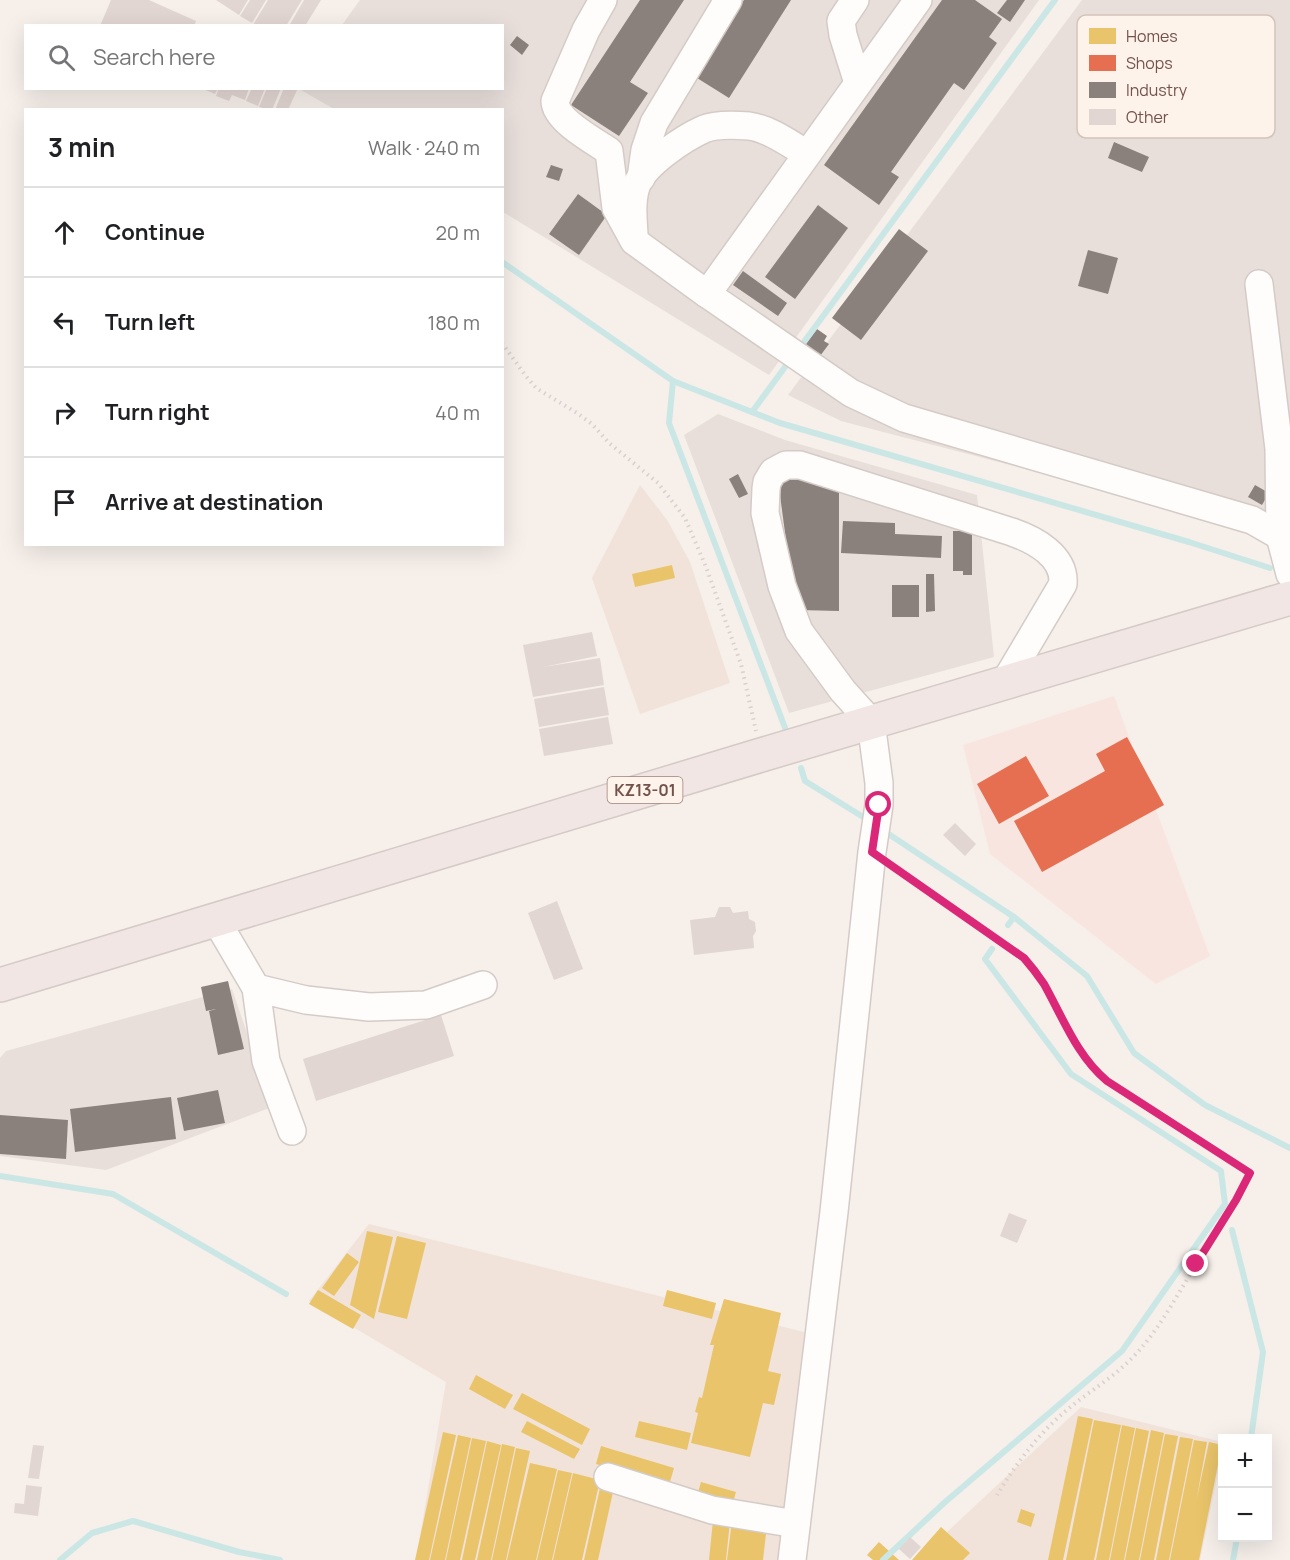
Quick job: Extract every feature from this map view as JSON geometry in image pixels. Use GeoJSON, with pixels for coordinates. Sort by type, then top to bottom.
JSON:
{"type":"FeatureCollection","features":[{"type":"Feature","properties":{"kind":"highway","name":"KZ13-01"},"geometry":{"type":"LineString","coordinates":[[0,985],[1290,598]]}},
{"type":"Feature","properties":{"kind":"street"},"geometry":{"type":"LineString","coordinates":[[603,0],[570,65],[555,101],[555,107],[560,117],[609,151],[616,208],[634,241],[851,393],[904,418],[1252,520],[1287,553]]}},
{"type":"Feature","properties":{"kind":"street"},"geometry":{"type":"LineString","coordinates":[[641,178],[645,150],[654,123],[728,0]]}},
{"type":"Feature","properties":{"kind":"street"},"geometry":{"type":"LineString","coordinates":[[855,0],[841,21],[858,83]]}},
{"type":"Feature","properties":{"kind":"street"},"geometry":{"type":"LineString","coordinates":[[707,294],[918,0]]}},
{"type":"Feature","properties":{"kind":"street"},"geometry":{"type":"LineString","coordinates":[[634,241],[633,203],[641,178],[660,158],[705,128],[750,126],[770,133],[807,154]]}},
{"type":"Feature","properties":{"kind":"street"},"geometry":{"type":"LineString","coordinates":[[1259,285],[1279,449],[1287,553]]}},
{"type":"Feature","properties":{"kind":"street"},"geometry":{"type":"LineString","coordinates":[[792,1560],[836,1200],[872,852],[879,805],[879,783],[871,723],[843,691],[799,631],[782,586],[765,513],[767,482],[773,472],[786,465],[800,465],[1012,532],[1041,544],[1064,576],[1063,584],[1005,682]]}},
{"type":"Feature","properties":{"kind":"street"},"geometry":{"type":"LineString","coordinates":[[216,920],[256,988],[266,1061],[292,1131]]}},
{"type":"Feature","properties":{"kind":"street"},"geometry":{"type":"LineString","coordinates":[[256,988],[306,1000],[369,1007],[426,1005],[483,985]]}},
{"type":"Feature","properties":{"kind":"street"},"geometry":{"type":"LineString","coordinates":[[608,1477],[712,1510],[796,1524]]}},
{"type":"Feature","properties":{"kind":"path"},"geometry":{"type":"LineString","coordinates":[[504,346],[536,388],[592,424],[609,442],[658,483],[685,518],[706,567],[741,664],[761,755]]}},
{"type":"Feature","properties":{"kind":"path"},"geometry":{"type":"LineString","coordinates":[[872,852],[1024,958],[1042,982],[1092,1069],[1250,1173],[1157,1330],[1132,1358],[1096,1389],[1072,1405],[1049,1427],[1014,1467],[997,1496]]}},
{"type":"Feature","properties":{"kind":"shaded area"},"geometry":{"type":"Polygon","coordinates":[[[360,0],[1039,0],[769,375],[504,213],[504,108],[332,108],[301,90],[504,90],[504,24],[343,24],[360,0]]]}},
{"type":"Feature","properties":{"kind":"shaded area"},"geometry":{"type":"Polygon","coordinates":[[[1082,0],[1290,0],[1290,449],[1257,529],[841,421],[788,395],[1082,0]]]}},
{"type":"Feature","properties":{"kind":"shaded area"},"geometry":{"type":"Polygon","coordinates":[[[718,414],[785,440],[977,495],[994,657],[789,713],[684,435],[718,414]]]}},
{"type":"Feature","properties":{"kind":"shaded area"},"geometry":{"type":"Polygon","coordinates":[[[640,485],[667,520],[690,562],[730,683],[640,714],[592,578],[640,485]]]}},
{"type":"Feature","properties":{"kind":"shaded area"},"geometry":{"type":"Polygon","coordinates":[[[1114,696],[1210,956],[1156,984],[990,854],[963,745],[1114,696]]]}},
{"type":"Feature","properties":{"kind":"shaded area"},"geometry":{"type":"Polygon","coordinates":[[[232,989],[272,1107],[106,1170],[0,1156],[0,1058],[6,1051],[232,989]]]}},
{"type":"Feature","properties":{"kind":"shaded area"},"geometry":{"type":"Polygon","coordinates":[[[369,1224],[808,1333],[780,1560],[416,1560],[446,1382],[309,1301],[369,1224]]]}},
{"type":"Feature","properties":{"kind":"shaded area"},"geometry":{"type":"Polygon","coordinates":[[[1081,1407],[1218,1441],[1218,1473],[1200,1560],[917,1560],[1081,1407]]]}},
{"type":"Feature","properties":{"kind":"building: Homes"},"geometry":{"type":"Polygon","coordinates":[[[672,565],[675,578],[635,587],[632,574],[672,565]]]}},
{"type":"Feature","properties":{"kind":"building: Homes"},"geometry":{"type":"Polygon","coordinates":[[[367,1231],[393,1237],[374,1319],[350,1305],[367,1231]]]}},
{"type":"Feature","properties":{"kind":"building: Homes"},"geometry":{"type":"Polygon","coordinates":[[[397,1236],[426,1243],[407,1319],[378,1312],[397,1236]]]}},
{"type":"Feature","properties":{"kind":"building: Homes"},"geometry":{"type":"Polygon","coordinates":[[[347,1253],[359,1262],[334,1296],[322,1288],[347,1253]]]}},
{"type":"Feature","properties":{"kind":"building: Homes"},"geometry":{"type":"Polygon","coordinates":[[[318,1290],[361,1315],[353,1329],[309,1304],[318,1290]]]}},
{"type":"Feature","properties":{"kind":"building: Homes"},"geometry":{"type":"Polygon","coordinates":[[[667,1290],[716,1303],[712,1319],[663,1306],[667,1290]]]}},
{"type":"Feature","properties":{"kind":"building: Homes"},"geometry":{"type":"Polygon","coordinates":[[[724,1299],[781,1313],[768,1371],[781,1374],[774,1405],[763,1403],[750,1457],[691,1443],[698,1413],[695,1412],[699,1397],[702,1398],[714,1345],[710,1345],[724,1299]]]}},
{"type":"Feature","properties":{"kind":"building: Homes"},"geometry":{"type":"Polygon","coordinates":[[[476,1375],[513,1395],[505,1409],[469,1389],[476,1375]]]}},
{"type":"Feature","properties":{"kind":"building: Homes"},"geometry":{"type":"Polygon","coordinates":[[[522,1393],[590,1429],[582,1445],[513,1409],[522,1393]]]}},
{"type":"Feature","properties":{"kind":"building: Homes"},"geometry":{"type":"Polygon","coordinates":[[[1078,1416],[1093,1419],[1063,1560],[1048,1560],[1078,1416]]]}},
{"type":"Feature","properties":{"kind":"building: Homes"},"geometry":{"type":"Polygon","coordinates":[[[1094,1420],[1121,1425],[1094,1560],[1066,1560],[1094,1420]]]}},
{"type":"Feature","properties":{"kind":"building: Homes"},"geometry":{"type":"Polygon","coordinates":[[[527,1421],[580,1449],[574,1459],[521,1432],[527,1421]]]}},
{"type":"Feature","properties":{"kind":"building: Homes"},"geometry":{"type":"Polygon","coordinates":[[[639,1421],[691,1433],[687,1450],[635,1437],[639,1421]]]}},
{"type":"Feature","properties":{"kind":"building: Homes"},"geometry":{"type":"Polygon","coordinates":[[[1122,1425],[1135,1428],[1109,1560],[1096,1560],[1122,1425]]]}},
{"type":"Feature","properties":{"kind":"building: Homes"},"geometry":{"type":"Polygon","coordinates":[[[1136,1428],[1149,1431],[1124,1560],[1110,1560],[1136,1428]]]}},
{"type":"Feature","properties":{"kind":"building: Homes"},"geometry":{"type":"Polygon","coordinates":[[[1151,1430],[1164,1433],[1139,1560],[1125,1560],[1151,1430]]]}},
{"type":"Feature","properties":{"kind":"building: Homes"},"geometry":{"type":"Polygon","coordinates":[[[443,1432],[456,1435],[429,1560],[415,1560],[443,1432]]]}},
{"type":"Feature","properties":{"kind":"building: Homes"},"geometry":{"type":"Polygon","coordinates":[[[1165,1434],[1178,1436],[1154,1560],[1140,1560],[1165,1434]]]}},
{"type":"Feature","properties":{"kind":"building: Homes"},"geometry":{"type":"Polygon","coordinates":[[[458,1435],[471,1438],[445,1560],[430,1560],[458,1435]]]}},
{"type":"Feature","properties":{"kind":"building: Homes"},"geometry":{"type":"Polygon","coordinates":[[[1180,1437],[1193,1439],[1169,1560],[1156,1560],[1180,1437]]]}},
{"type":"Feature","properties":{"kind":"building: Homes"},"geometry":{"type":"Polygon","coordinates":[[[472,1438],[486,1441],[460,1560],[446,1560],[472,1438]]]}},
{"type":"Feature","properties":{"kind":"building: Homes"},"geometry":{"type":"Polygon","coordinates":[[[1194,1440],[1207,1442],[1196,1502],[1209,1442],[1218,1444],[1218,1465],[1199,1560],[1170,1560],[1194,1440]]]}},
{"type":"Feature","properties":{"kind":"building: Homes"},"geometry":{"type":"Polygon","coordinates":[[[487,1441],[501,1445],[475,1560],[462,1560],[487,1441]]]}},
{"type":"Feature","properties":{"kind":"building: Homes"},"geometry":{"type":"Polygon","coordinates":[[[502,1444],[515,1447],[491,1560],[477,1560],[502,1444]]]}},
{"type":"Feature","properties":{"kind":"building: Homes"},"geometry":{"type":"Polygon","coordinates":[[[601,1446],[674,1468],[669,1485],[596,1464],[601,1446]]]}},
{"type":"Feature","properties":{"kind":"building: Homes"},"geometry":{"type":"Polygon","coordinates":[[[516,1448],[530,1451],[506,1560],[492,1560],[516,1448]]]}},
{"type":"Feature","properties":{"kind":"building: Homes"},"geometry":{"type":"Polygon","coordinates":[[[530,1463],[557,1469],[536,1560],[507,1560],[530,1463]]]}},
{"type":"Feature","properties":{"kind":"building: Homes"},"geometry":{"type":"Polygon","coordinates":[[[558,1470],[572,1473],[552,1560],[537,1560],[558,1470]]]}},
{"type":"Feature","properties":{"kind":"building: Homes"},"geometry":{"type":"Polygon","coordinates":[[[573,1473],[600,1480],[582,1560],[553,1560],[573,1473]]]}},
{"type":"Feature","properties":{"kind":"building: Homes"},"geometry":{"type":"Polygon","coordinates":[[[602,1479],[615,1483],[598,1560],[584,1560],[602,1479]]]}},
{"type":"Feature","properties":{"kind":"building: Homes"},"geometry":{"type":"Polygon","coordinates":[[[701,1482],[736,1492],[732,1506],[697,1496],[701,1482]]]}},
{"type":"Feature","properties":{"kind":"building: Homes"},"geometry":{"type":"Polygon","coordinates":[[[1021,1509],[1035,1514],[1031,1527],[1017,1522],[1021,1509]]]}},
{"type":"Feature","properties":{"kind":"building: Homes"},"geometry":{"type":"Polygon","coordinates":[[[713,1520],[730,1521],[726,1560],[709,1560],[713,1520]]]}},
{"type":"Feature","properties":{"kind":"building: Homes"},"geometry":{"type":"Polygon","coordinates":[[[732,1521],[767,1525],[763,1560],[727,1560],[732,1521]]]}},
{"type":"Feature","properties":{"kind":"building: Homes"},"geometry":{"type":"Polygon","coordinates":[[[941,1527],[970,1553],[963,1560],[912,1560],[941,1527]]]}},
{"type":"Feature","properties":{"kind":"building: Homes"},"geometry":{"type":"Polygon","coordinates":[[[879,1542],[899,1560],[873,1560],[867,1555],[879,1542]]]}},
{"type":"Feature","properties":{"kind":"building: Shops"},"geometry":{"type":"Polygon","coordinates":[[[1127,737],[1164,805],[1042,872],[1014,821],[1105,771],[1096,754],[1127,737]]]}},
{"type":"Feature","properties":{"kind":"building: Shops"},"geometry":{"type":"Polygon","coordinates":[[[1026,756],[1049,796],[999,824],[977,784],[1026,756]]]}},
{"type":"Feature","properties":{"kind":"building: Industry"},"geometry":{"type":"Polygon","coordinates":[[[640,0],[684,0],[630,82],[648,93],[619,136],[571,105],[640,0]]]}},
{"type":"Feature","properties":{"kind":"building: Industry"},"geometry":{"type":"Polygon","coordinates":[[[744,0],[791,0],[729,98],[697,78],[744,0]]]}},
{"type":"Feature","properties":{"kind":"building: Industry"},"geometry":{"type":"Polygon","coordinates":[[[942,0],[975,0],[1002,19],[989,37],[997,43],[964,90],[954,83],[891,172],[899,177],[879,205],[824,165],[942,0]]]}},
{"type":"Feature","properties":{"kind":"building: Industry"},"geometry":{"type":"Polygon","coordinates":[[[1007,0],[1025,0],[1010,22],[997,13],[1007,0]]]}},
{"type":"Feature","properties":{"kind":"building: Industry"},"geometry":{"type":"Polygon","coordinates":[[[517,36],[529,45],[522,55],[510,45],[517,36]]]}},
{"type":"Feature","properties":{"kind":"building: Industry"},"geometry":{"type":"Polygon","coordinates":[[[1114,142],[1149,157],[1142,172],[1108,158],[1114,142]]]}},
{"type":"Feature","properties":{"kind":"building: Industry"},"geometry":{"type":"Polygon","coordinates":[[[551,165],[563,169],[559,181],[546,177],[551,165]]]}},
{"type":"Feature","properties":{"kind":"building: Industry"},"geometry":{"type":"Polygon","coordinates":[[[578,194],[607,215],[579,255],[549,234],[578,194]]]}},
{"type":"Feature","properties":{"kind":"building: Industry"},"geometry":{"type":"Polygon","coordinates":[[[818,205],[848,228],[795,299],[765,277],[818,205]]]}},
{"type":"Feature","properties":{"kind":"building: Industry"},"geometry":{"type":"Polygon","coordinates":[[[899,229],[928,251],[861,340],[832,318],[899,229]]]}},
{"type":"Feature","properties":{"kind":"building: Industry"},"geometry":{"type":"Polygon","coordinates":[[[1088,250],[1118,258],[1108,294],[1078,286],[1088,250]]]}},
{"type":"Feature","properties":{"kind":"building: Industry"},"geometry":{"type":"Polygon","coordinates":[[[743,271],[787,303],[778,316],[733,285],[743,271]]]}},
{"type":"Feature","properties":{"kind":"building: Industry"},"geometry":{"type":"Polygon","coordinates":[[[817,329],[827,336],[824,341],[829,344],[820,356],[805,345],[817,329]]]}},
{"type":"Feature","properties":{"kind":"building: Industry"},"geometry":{"type":"Polygon","coordinates":[[[738,474],[748,494],[739,498],[729,479],[738,474]]]}},
{"type":"Feature","properties":{"kind":"building: Industry"},"geometry":{"type":"Polygon","coordinates":[[[779,475],[835,487],[839,490],[839,611],[795,608],[779,475]]]}},
{"type":"Feature","properties":{"kind":"building: Industry"},"geometry":{"type":"Polygon","coordinates":[[[1255,485],[1269,493],[1262,505],[1248,497],[1255,485]]]}},
{"type":"Feature","properties":{"kind":"building: Industry"},"geometry":{"type":"Polygon","coordinates":[[[843,521],[895,523],[895,534],[942,536],[941,558],[841,553],[843,521]]]}},
{"type":"Feature","properties":{"kind":"building: Industry"},"geometry":{"type":"Polygon","coordinates":[[[953,531],[972,531],[972,575],[963,575],[963,571],[953,571],[953,531]]]}},
{"type":"Feature","properties":{"kind":"building: Industry"},"geometry":{"type":"Polygon","coordinates":[[[926,574],[934,574],[935,611],[926,612],[926,574]]]}},
{"type":"Feature","properties":{"kind":"building: Industry"},"geometry":{"type":"Polygon","coordinates":[[[892,585],[919,585],[919,617],[892,617],[892,585]]]}},
{"type":"Feature","properties":{"kind":"building: Industry"},"geometry":{"type":"Polygon","coordinates":[[[228,981],[244,1049],[218,1055],[209,1011],[216,1009],[206,1011],[201,987],[228,981]]]}},
{"type":"Feature","properties":{"kind":"building: Industry"},"geometry":{"type":"Polygon","coordinates":[[[218,1090],[225,1123],[184,1131],[177,1098],[218,1090]]]}},
{"type":"Feature","properties":{"kind":"building: Industry"},"geometry":{"type":"Polygon","coordinates":[[[171,1097],[176,1139],[75,1152],[70,1109],[171,1097]]]}},
{"type":"Feature","properties":{"kind":"building: Industry"},"geometry":{"type":"Polygon","coordinates":[[[0,1115],[68,1120],[66,1159],[0,1154],[0,1115]]]}},
{"type":"Feature","properties":{"kind":"building: Other"},"geometry":{"type":"Polygon","coordinates":[[[111,0],[149,0],[196,21],[195,24],[101,24],[111,0]]]}},
{"type":"Feature","properties":{"kind":"building: Other"},"geometry":{"type":"Polygon","coordinates":[[[216,0],[248,0],[239,15],[216,0]]]}},
{"type":"Feature","properties":{"kind":"building: Other"},"geometry":{"type":"Polygon","coordinates":[[[250,0],[266,0],[252,23],[240,16],[250,0]]]}},
{"type":"Feature","properties":{"kind":"building: Other"},"geometry":{"type":"Polygon","coordinates":[[[268,0],[302,0],[287,24],[254,24],[268,0]]]}},
{"type":"Feature","properties":{"kind":"building: Other"},"geometry":{"type":"Polygon","coordinates":[[[304,0],[321,0],[306,24],[290,24],[304,0]]]}},
{"type":"Feature","properties":{"kind":"building: Other"},"geometry":{"type":"Polygon","coordinates":[[[206,90],[217,90],[215,94],[206,90]]]}},
{"type":"Feature","properties":{"kind":"building: Other"},"geometry":{"type":"Polygon","coordinates":[[[218,90],[248,90],[245,100],[232,95],[229,101],[216,96],[218,90]]]}},
{"type":"Feature","properties":{"kind":"building: Other"},"geometry":{"type":"Polygon","coordinates":[[[251,90],[264,90],[258,106],[246,101],[251,90]]]}},
{"type":"Feature","properties":{"kind":"building: Other"},"geometry":{"type":"Polygon","coordinates":[[[266,90],[280,90],[273,108],[259,107],[266,90]]]}},
{"type":"Feature","properties":{"kind":"building: Other"},"geometry":{"type":"Polygon","coordinates":[[[283,90],[297,90],[289,108],[276,108],[283,90]]]}},
{"type":"Feature","properties":{"kind":"building: Other"},"geometry":{"type":"Polygon","coordinates":[[[592,632],[597,656],[543,667],[600,658],[604,685],[533,697],[523,645],[592,632]]]}},
{"type":"Feature","properties":{"kind":"building: Other"},"geometry":{"type":"Polygon","coordinates":[[[604,687],[609,715],[539,727],[534,699],[604,687]]]}},
{"type":"Feature","properties":{"kind":"building: Other"},"geometry":{"type":"Polygon","coordinates":[[[608,717],[613,744],[544,756],[539,729],[608,717]]]}},
{"type":"Feature","properties":{"kind":"building: Other"},"geometry":{"type":"Polygon","coordinates":[[[955,823],[976,844],[965,856],[943,835],[955,823]]]}},
{"type":"Feature","properties":{"kind":"building: Other"},"geometry":{"type":"Polygon","coordinates":[[[557,901],[583,969],[554,980],[528,913],[557,901]]]}},
{"type":"Feature","properties":{"kind":"building: Other"},"geometry":{"type":"Polygon","coordinates":[[[719,907],[730,907],[733,913],[748,911],[749,919],[755,922],[754,948],[694,955],[690,920],[715,917],[719,907]]]}},
{"type":"Feature","properties":{"kind":"building: Other"},"geometry":{"type":"Polygon","coordinates":[[[441,1015],[454,1056],[316,1101],[303,1059],[441,1015]]]}},
{"type":"Feature","properties":{"kind":"building: Other"},"geometry":{"type":"Polygon","coordinates":[[[1009,1213],[1027,1220],[1017,1243],[1000,1236],[1009,1213]]]}},
{"type":"Feature","properties":{"kind":"building: Other"},"geometry":{"type":"Polygon","coordinates":[[[33,1445],[44,1446],[39,1479],[28,1478],[33,1445]]]}},
{"type":"Feature","properties":{"kind":"building: Other"},"geometry":{"type":"Polygon","coordinates":[[[26,1485],[42,1487],[38,1516],[14,1513],[15,1503],[24,1504],[26,1485]]]}},
{"type":"Feature","properties":{"kind":"building: Other"},"geometry":{"type":"Polygon","coordinates":[[[910,1537],[921,1547],[910,1559],[899,1549],[910,1537]]]}},
{"type":"Feature","properties":{"kind":"waterway"},"geometry":{"type":"LineString","coordinates":[[804,342],[1055,0]]}},
{"type":"Feature","properties":{"kind":"waterway"},"geometry":{"type":"LineString","coordinates":[[504,263],[673,381],[780,423],[1189,542],[1270,568]]}},
{"type":"Feature","properties":{"kind":"waterway"},"geometry":{"type":"LineString","coordinates":[[752,412],[785,367]]}},
{"type":"Feature","properties":{"kind":"waterway"},"geometry":{"type":"LineString","coordinates":[[673,381],[669,423],[787,733]]}},
{"type":"Feature","properties":{"kind":"waterway"},"geometry":{"type":"LineString","coordinates":[[801,768],[805,781],[868,820]]}},
{"type":"Feature","properties":{"kind":"waterway"},"geometry":{"type":"LineString","coordinates":[[887,833],[1014,917],[1087,976],[1134,1053],[1205,1105],[1290,1148]]}},
{"type":"Feature","properties":{"kind":"waterway"},"geometry":{"type":"LineString","coordinates":[[1008,925],[1014,917]]}},
{"type":"Feature","properties":{"kind":"waterway"},"geometry":{"type":"LineString","coordinates":[[883,1560],[944,1503],[1122,1351],[1225,1204],[1221,1171],[1071,1074],[985,959],[992,949]]}},
{"type":"Feature","properties":{"kind":"waterway"},"geometry":{"type":"LineString","coordinates":[[0,1176],[113,1194],[286,1294]]}},
{"type":"Feature","properties":{"kind":"waterway"},"geometry":{"type":"LineString","coordinates":[[1232,1230],[1263,1352],[1252,1434]]}},
{"type":"Feature","properties":{"kind":"waterway"},"geometry":{"type":"LineString","coordinates":[[60,1560],[92,1533],[133,1521],[239,1552],[280,1560]]}},
{"type":"Feature","properties":{"kind":"waterway"},"geometry":{"type":"LineString","coordinates":[[1233,1560],[1236,1542]]}},
{"type":"Feature","properties":{"kind":"route"},"geometry":{"type":"LineString","coordinates":[[879,805],[872,852],[1024,958],[1042,982],[1092,1069],[1250,1173],[1196,1264]]}}]}
